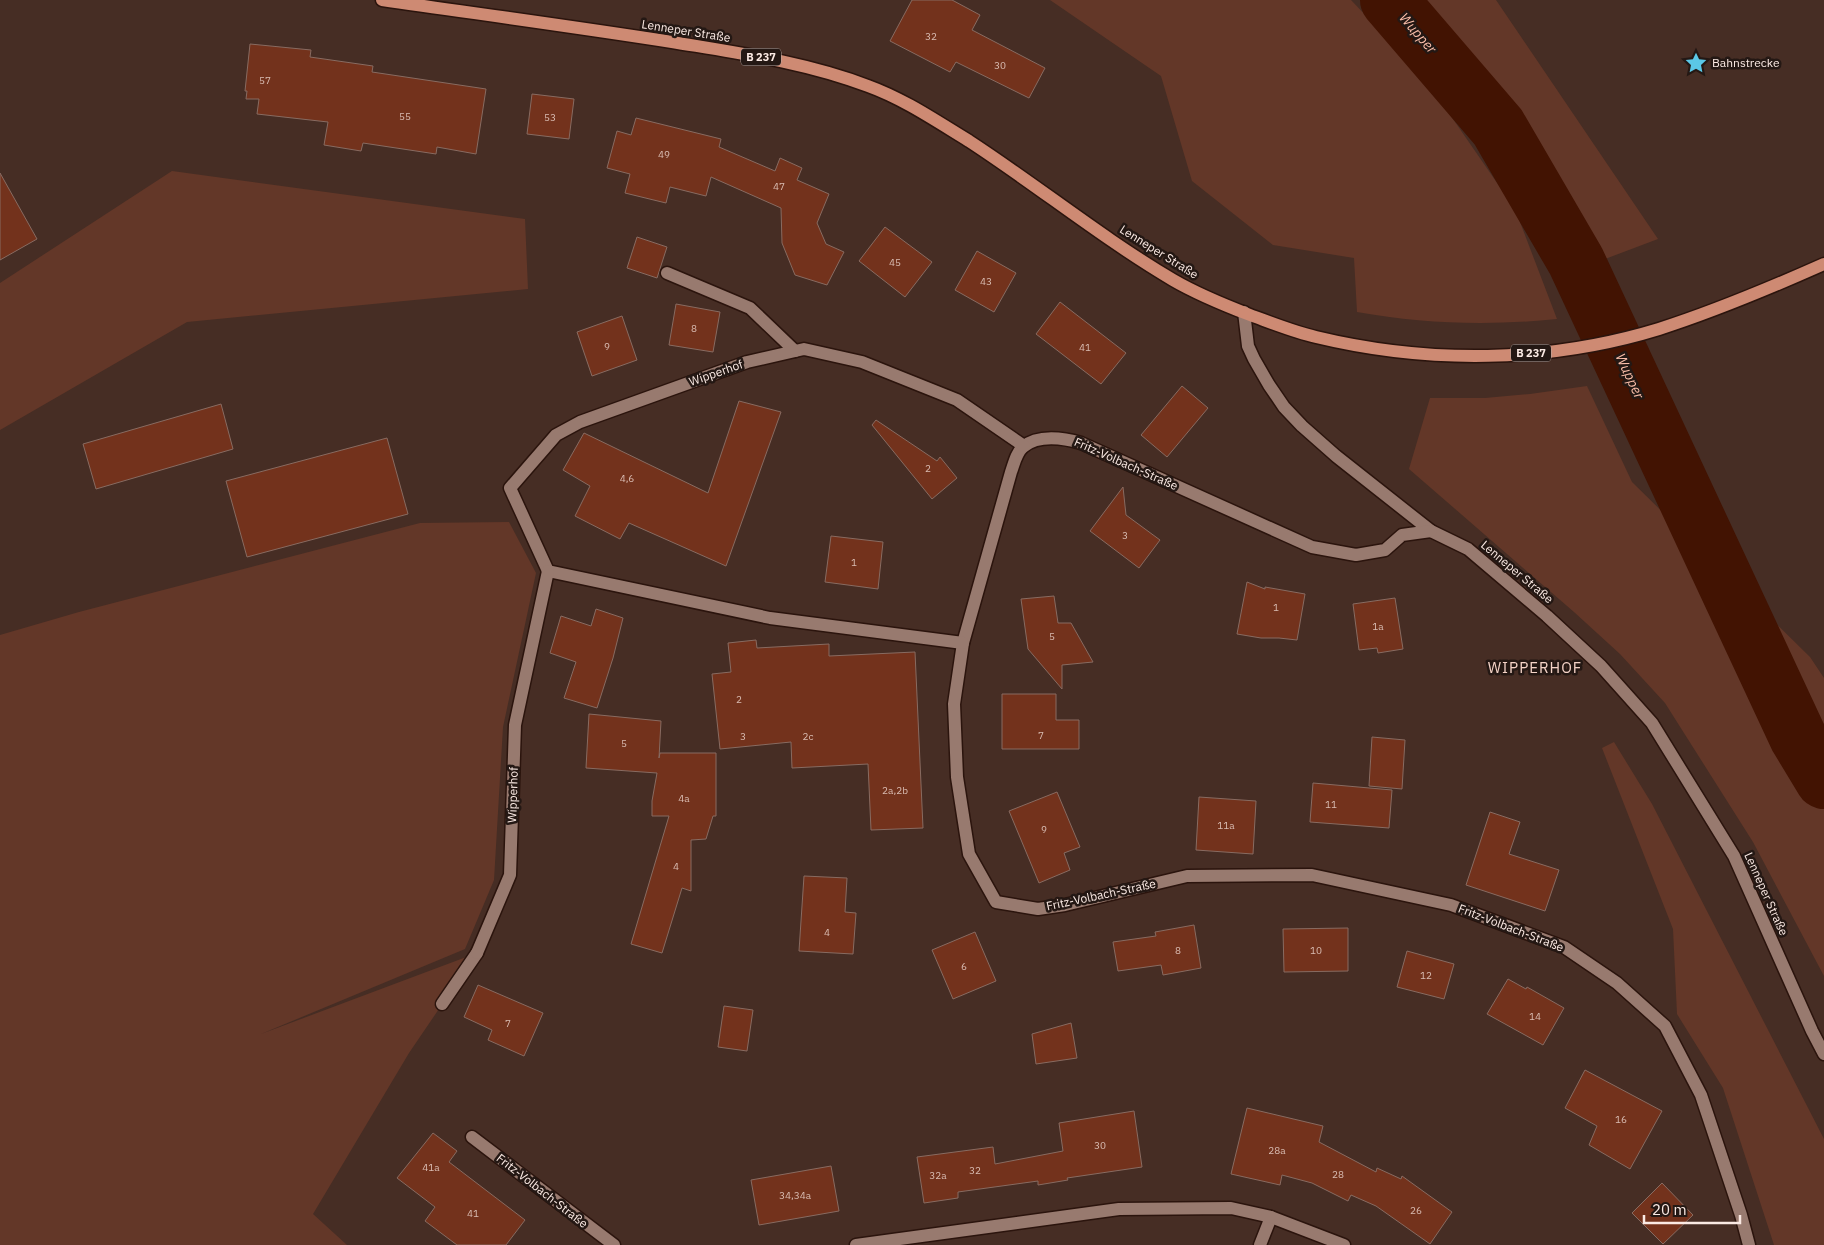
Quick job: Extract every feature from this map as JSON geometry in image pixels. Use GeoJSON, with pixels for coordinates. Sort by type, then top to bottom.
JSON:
{"type":"FeatureCollection","features":[{"type":"Feature","properties":{"kind":"main road","name":"Lenneper Straße"},"geometry":{"type":"LineString","coordinates":[[382,0],[596,30],[748,55],[790,63],[869,86],[904,102],[946,127],[1013,170],[1098,230],[1174,280],[1244,312]]}},
{"type":"Feature","properties":{"kind":"main road","name":"B 237"},"geometry":{"type":"LineString","coordinates":[[1244,312],[1313,337],[1348,344],[1432,356],[1486,357],[1556,351],[1611,341],[1649,331],[1763,291],[1824,264]]}},
{"type":"Feature","properties":{"kind":"street"},"geometry":{"type":"LineString","coordinates":[[667,273],[750,308],[795,351]]}},
{"type":"Feature","properties":{"kind":"street","name":"Lenneper Straße"},"geometry":{"type":"LineString","coordinates":[[1244,312],[1248,346],[1269,385],[1284,407],[1302,426],[1336,456],[1432,531],[1468,549],[1547,616],[1601,666],[1652,723],[1734,856],[1824,1054]]}},
{"type":"Feature","properties":{"kind":"street","name":"Wipperhof"},"geometry":{"type":"LineString","coordinates":[[442,1004],[477,953],[510,875],[515,725],[548,571],[510,488],[556,435],[580,422],[747,362],[804,349],[862,362],[957,400],[1024,446]]}},
{"type":"Feature","properties":{"kind":"street","name":"Fritz-Volbach-Straße"},"geometry":{"type":"LineString","coordinates":[[1432,531],[1402,536],[1385,550],[1356,555],[1312,547],[1081,443],[1053,438],[1024,446],[1019,452],[1011,472],[963,643],[954,704],[957,777],[969,854],[996,902],[1038,909],[1065,905],[1186,876],[1312,875],[1451,906],[1564,947],[1617,983],[1665,1026],[1701,1095],[1741,1215],[1749,1245]]}},
{"type":"Feature","properties":{"kind":"street"},"geometry":{"type":"LineString","coordinates":[[548,571],[770,618],[963,643]]}},
{"type":"Feature","properties":{"kind":"street","name":"Fritz-Volbach-Straße"},"geometry":{"type":"LineString","coordinates":[[472,1137],[614,1245]]}},
{"type":"Feature","properties":{"kind":"street"},"geometry":{"type":"LineString","coordinates":[[856,1245],[1119,1209],[1231,1208],[1271,1217],[1344,1245]]}},
{"type":"Feature","properties":{"kind":"street"},"geometry":{"type":"LineString","coordinates":[[1260,1245],[1271,1217]]}},
{"type":"Feature","properties":{"kind":"shaded area"},"geometry":{"type":"Polygon","coordinates":[[[1050,0],[1351,0],[1424,77],[1515,209],[1557,319],[1507,323],[1457,323],[1357,312],[1354,258],[1273,245],[1192,181],[1161,76],[1050,0]]]}},
{"type":"Feature","properties":{"kind":"shaded area"},"geometry":{"type":"Polygon","coordinates":[[[1423,0],[1496,0],[1658,239],[1605,259],[1517,127],[1423,0]]]}},
{"type":"Feature","properties":{"kind":"shaded area"},"geometry":{"type":"Polygon","coordinates":[[[172,171],[525,219],[528,289],[187,322],[0,430],[0,283],[172,171]]]}},
{"type":"Feature","properties":{"kind":"shaded area"},"geometry":{"type":"Polygon","coordinates":[[[1587,386],[1632,482],[1810,657],[1824,678],[1824,976],[1753,842],[1665,703],[1620,654],[1409,469],[1430,398],[1485,398],[1587,386]]]}},
{"type":"Feature","properties":{"kind":"shaded area"},"geometry":{"type":"Polygon","coordinates":[[[509,522],[536,573],[503,727],[494,880],[465,949],[261,1034],[477,953],[409,1053],[313,1214],[347,1245],[0,1245],[0,635],[79,612],[420,523],[509,522]]]}},
{"type":"Feature","properties":{"kind":"shaded area"},"geometry":{"type":"Polygon","coordinates":[[[1614,742],[1652,804],[1824,1139],[1824,1245],[1774,1245],[1723,1088],[1677,1014],[1673,929],[1602,748],[1614,742]]]}},
{"type":"Feature","properties":{"kind":"building"},"geometry":{"type":"Polygon","coordinates":[[[912,0],[952,0],[980,15],[972,30],[1045,68],[1029,98],[956,62],[950,72],[890,41],[912,0]]]}},
{"type":"Feature","properties":{"kind":"building"},"geometry":{"type":"Polygon","coordinates":[[[250,44],[311,50],[310,57],[373,66],[372,72],[486,89],[476,154],[437,147],[436,154],[363,143],[361,151],[324,145],[328,122],[257,114],[259,99],[246,99],[247,91],[245,91],[250,44]]]}},
{"type":"Feature","properties":{"kind":"building"},"geometry":{"type":"Polygon","coordinates":[[[532,94],[574,99],[569,139],[527,134],[532,94]]]}},
{"type":"Feature","properties":{"kind":"building"},"geometry":{"type":"Polygon","coordinates":[[[636,118],[721,139],[719,147],[775,171],[780,158],[802,168],[797,180],[829,194],[817,223],[826,244],[844,252],[827,285],[795,275],[782,243],[781,208],[711,177],[706,196],[670,187],[666,203],[625,193],[630,174],[607,168],[617,131],[631,135],[636,118]]]}},
{"type":"Feature","properties":{"kind":"building"},"geometry":{"type":"Polygon","coordinates":[[[0,173],[37,239],[0,260],[0,173]]]}},
{"type":"Feature","properties":{"kind":"building"},"geometry":{"type":"Polygon","coordinates":[[[885,227],[932,262],[905,297],[859,261],[885,227]]]}},
{"type":"Feature","properties":{"kind":"building"},"geometry":{"type":"Polygon","coordinates":[[[637,237],[667,247],[657,278],[627,268],[637,237]]]}},
{"type":"Feature","properties":{"kind":"building"},"geometry":{"type":"Polygon","coordinates":[[[977,251],[1016,273],[994,312],[955,290],[977,251]]]}},
{"type":"Feature","properties":{"kind":"building"},"geometry":{"type":"Polygon","coordinates":[[[1060,302],[1126,353],[1101,384],[1036,334],[1060,302]]]}},
{"type":"Feature","properties":{"kind":"building"},"geometry":{"type":"Polygon","coordinates":[[[676,304],[720,312],[713,352],[669,345],[676,304]]]}},
{"type":"Feature","properties":{"kind":"building"},"geometry":{"type":"Polygon","coordinates":[[[622,316],[637,360],[592,376],[577,332],[622,316]]]}},
{"type":"Feature","properties":{"kind":"building"},"geometry":{"type":"Polygon","coordinates":[[[1182,386],[1208,408],[1167,457],[1141,435],[1182,386]]]}},
{"type":"Feature","properties":{"kind":"building"},"geometry":{"type":"Polygon","coordinates":[[[739,401],[781,412],[726,566],[629,523],[620,539],[575,516],[590,486],[563,470],[584,433],[708,493],[739,401]]]}},
{"type":"Feature","properties":{"kind":"building"},"geometry":{"type":"Polygon","coordinates":[[[221,404],[233,449],[96,489],[83,444],[221,404]]]}},
{"type":"Feature","properties":{"kind":"building"},"geometry":{"type":"Polygon","coordinates":[[[876,420],[937,461],[940,457],[957,478],[932,499],[872,425],[876,420]]]}},
{"type":"Feature","properties":{"kind":"building"},"geometry":{"type":"Polygon","coordinates":[[[387,438],[408,514],[247,557],[226,481],[387,438]]]}},
{"type":"Feature","properties":{"kind":"building"},"geometry":{"type":"Polygon","coordinates":[[[1123,487],[1126,515],[1160,540],[1139,568],[1090,531],[1123,487]]]}},
{"type":"Feature","properties":{"kind":"building"},"geometry":{"type":"Polygon","coordinates":[[[831,536],[883,542],[878,589],[825,582],[831,536]]]}},
{"type":"Feature","properties":{"kind":"building"},"geometry":{"type":"Polygon","coordinates":[[[1247,582],[1265,589],[1265,587],[1305,594],[1297,640],[1261,638],[1237,634],[1247,582]]]}},
{"type":"Feature","properties":{"kind":"building"},"geometry":{"type":"Polygon","coordinates":[[[1054,596],[1058,623],[1071,623],[1093,662],[1062,665],[1062,689],[1028,649],[1021,599],[1054,596]]]}},
{"type":"Feature","properties":{"kind":"building"},"geometry":{"type":"Polygon","coordinates":[[[1395,598],[1403,649],[1378,653],[1377,648],[1359,650],[1353,604],[1395,598]]]}},
{"type":"Feature","properties":{"kind":"building"},"geometry":{"type":"Polygon","coordinates":[[[596,609],[623,618],[597,708],[564,698],[576,662],[550,653],[561,616],[591,626],[596,609]]]}},
{"type":"Feature","properties":{"kind":"building"},"geometry":{"type":"Polygon","coordinates":[[[756,640],[757,648],[829,644],[829,656],[915,652],[923,828],[871,830],[868,764],[792,768],[791,742],[720,749],[712,674],[731,672],[728,643],[756,640]]]}},
{"type":"Feature","properties":{"kind":"building"},"geometry":{"type":"Polygon","coordinates":[[[1002,694],[1056,694],[1056,720],[1079,720],[1079,749],[1002,749],[1002,694]]]}},
{"type":"Feature","properties":{"kind":"building"},"geometry":{"type":"Polygon","coordinates":[[[589,714],[661,721],[659,758],[660,753],[716,753],[716,816],[713,816],[706,839],[691,840],[691,891],[682,888],[662,953],[631,944],[669,816],[652,816],[652,801],[657,773],[586,768],[589,714]]]}},
{"type":"Feature","properties":{"kind":"building"},"geometry":{"type":"Polygon","coordinates":[[[1372,737],[1405,740],[1402,789],[1369,786],[1372,737]]]}},
{"type":"Feature","properties":{"kind":"building"},"geometry":{"type":"Polygon","coordinates":[[[1313,783],[1392,790],[1389,828],[1310,822],[1313,783]]]}},
{"type":"Feature","properties":{"kind":"building"},"geometry":{"type":"Polygon","coordinates":[[[1057,792],[1080,847],[1064,853],[1070,870],[1039,883],[1009,811],[1057,792]]]}},
{"type":"Feature","properties":{"kind":"building"},"geometry":{"type":"Polygon","coordinates":[[[1199,797],[1256,801],[1253,854],[1196,850],[1199,797]]]}},
{"type":"Feature","properties":{"kind":"building"},"geometry":{"type":"Polygon","coordinates":[[[1490,812],[1520,822],[1509,854],[1559,870],[1545,911],[1466,885],[1490,812]]]}},
{"type":"Feature","properties":{"kind":"building"},"geometry":{"type":"Polygon","coordinates":[[[804,876],[847,878],[845,912],[856,913],[853,954],[799,951],[804,876]]]}},
{"type":"Feature","properties":{"kind":"building"},"geometry":{"type":"Polygon","coordinates":[[[1194,925],[1201,968],[1163,975],[1161,965],[1118,971],[1113,942],[1156,936],[1155,932],[1194,925]]]}},
{"type":"Feature","properties":{"kind":"building"},"geometry":{"type":"Polygon","coordinates":[[[1348,928],[1348,971],[1284,972],[1283,929],[1348,928]]]}},
{"type":"Feature","properties":{"kind":"building"},"geometry":{"type":"Polygon","coordinates":[[[975,932],[996,981],[953,999],[932,950],[975,932]]]}},
{"type":"Feature","properties":{"kind":"building"},"geometry":{"type":"Polygon","coordinates":[[[1407,951],[1454,964],[1444,999],[1397,987],[1407,951]]]}},
{"type":"Feature","properties":{"kind":"building"},"geometry":{"type":"Polygon","coordinates":[[[1508,979],[1526,989],[1527,987],[1564,1008],[1543,1045],[1487,1014],[1508,979]]]}},
{"type":"Feature","properties":{"kind":"building"},"geometry":{"type":"Polygon","coordinates":[[[478,985],[543,1013],[524,1056],[488,1040],[492,1030],[464,1017],[478,985]]]}},
{"type":"Feature","properties":{"kind":"building"},"geometry":{"type":"Polygon","coordinates":[[[724,1006],[753,1010],[747,1051],[718,1047],[724,1006]]]}},
{"type":"Feature","properties":{"kind":"building"},"geometry":{"type":"Polygon","coordinates":[[[1071,1023],[1077,1058],[1036,1064],[1032,1034],[1071,1023]]]}},
{"type":"Feature","properties":{"kind":"building"},"geometry":{"type":"Polygon","coordinates":[[[1585,1070],[1662,1111],[1630,1169],[1589,1145],[1597,1126],[1565,1108],[1585,1070]]]}},
{"type":"Feature","properties":{"kind":"building"},"geometry":{"type":"Polygon","coordinates":[[[1247,1108],[1323,1126],[1319,1142],[1376,1172],[1377,1168],[1401,1179],[1402,1176],[1452,1212],[1430,1244],[1376,1206],[1351,1195],[1348,1201],[1312,1183],[1282,1175],[1280,1185],[1231,1174],[1247,1108]]]}},
{"type":"Feature","properties":{"kind":"building"},"geometry":{"type":"Polygon","coordinates":[[[1134,1111],[1142,1167],[1067,1178],[1068,1180],[1038,1185],[1038,1181],[958,1192],[958,1198],[924,1203],[917,1157],[993,1147],[995,1164],[1063,1151],[1059,1123],[1134,1111]]]}},
{"type":"Feature","properties":{"kind":"building"},"geometry":{"type":"Polygon","coordinates":[[[433,1133],[457,1151],[449,1162],[525,1220],[506,1245],[457,1245],[425,1221],[435,1207],[397,1178],[433,1133]]]}},
{"type":"Feature","properties":{"kind":"building"},"geometry":{"type":"Polygon","coordinates":[[[831,1166],[839,1211],[759,1225],[751,1180],[831,1166]]]}},
{"type":"Feature","properties":{"kind":"building"},"geometry":{"type":"Polygon","coordinates":[[[1662,1183],[1693,1215],[1663,1244],[1632,1213],[1662,1183]]]}},
{"type":"Feature","properties":{"kind":"waterway","name":"Wupper"},"geometry":{"type":"LineString","coordinates":[[1389,0],[1498,127],[1576,261],[1798,737],[1824,780]]}},
{"type":"Feature","properties":{"kind":"place","name":"Bahnstrecke"},"geometry":{"type":"Point","coordinates":[1696,63]}},
{"type":"Feature","properties":{"kind":"district","name":"WIPPERHOF"},"geometry":{"type":"Point","coordinates":[1535,668]}}]}
